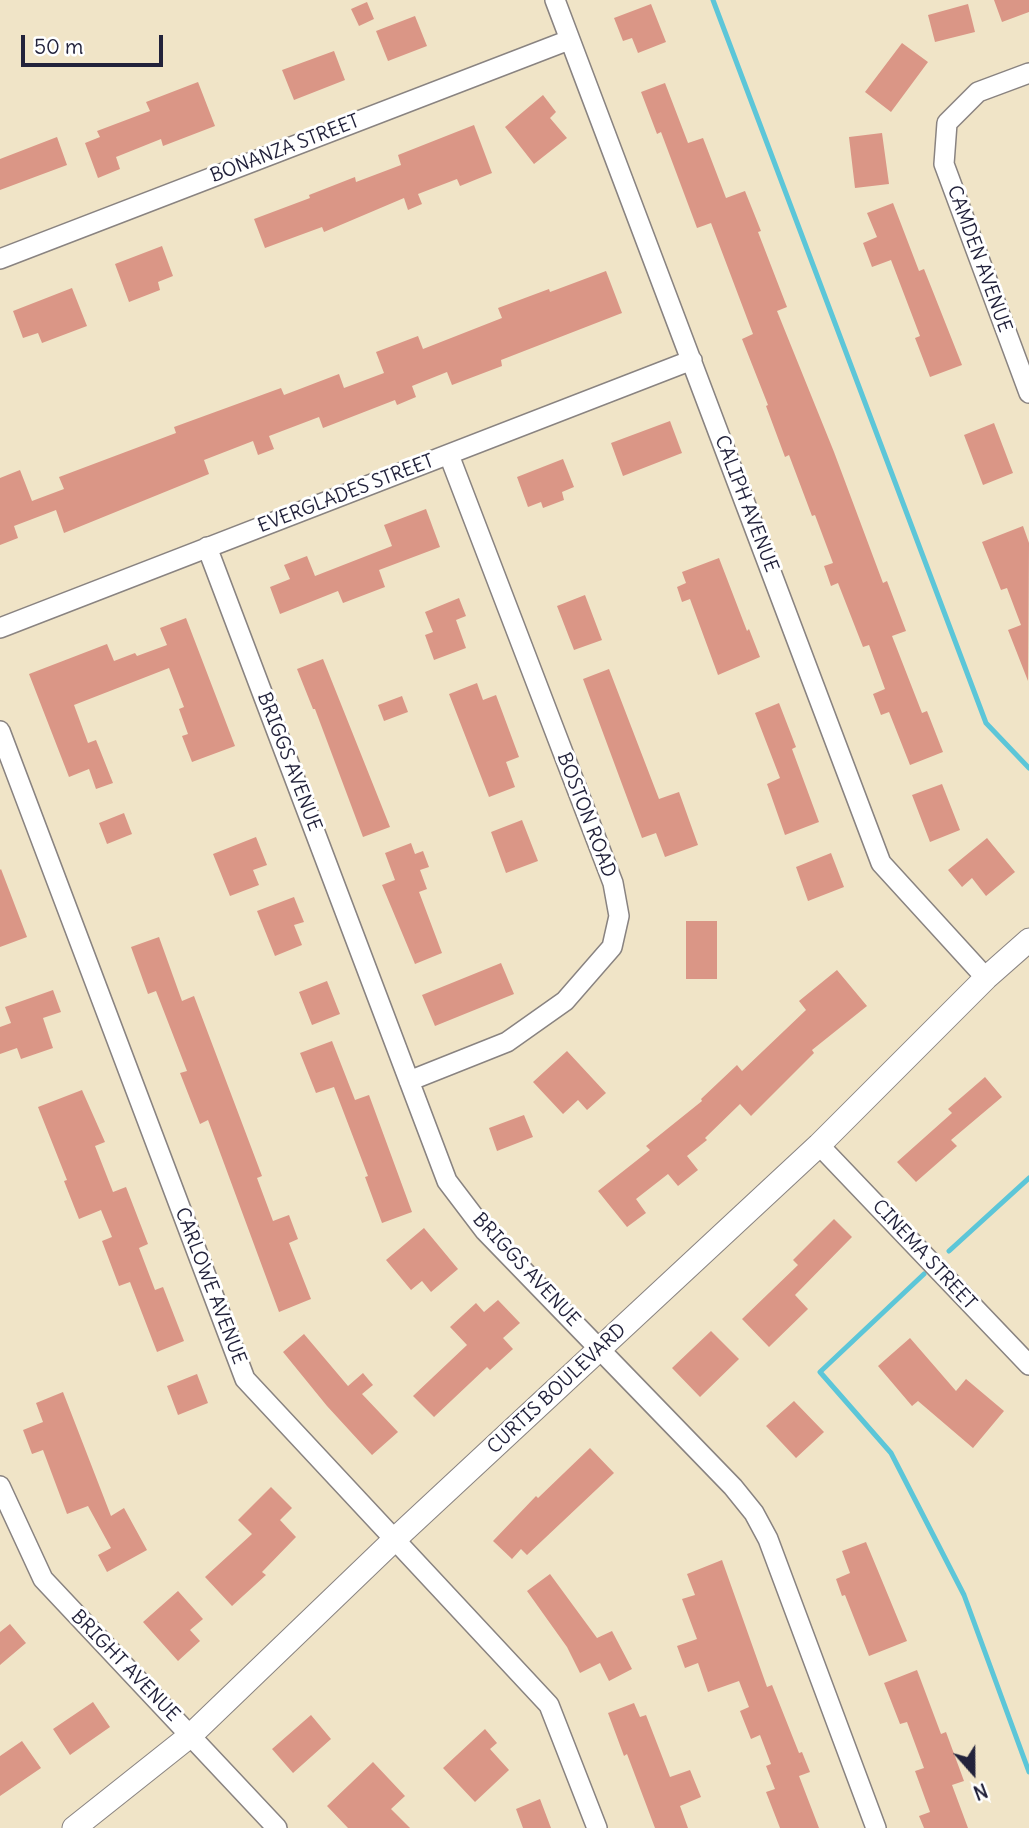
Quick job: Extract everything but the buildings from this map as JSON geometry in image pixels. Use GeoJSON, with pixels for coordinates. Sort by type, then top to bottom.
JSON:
{"type":"FeatureCollection","features":[{"type":"Feature","properties":{"kind":"street","name":"CALIPH AVENUE"},"geometry":{"type":"LineString","coordinates":[[555,0],[881,863],[986,978]]}},
{"type":"Feature","properties":{"kind":"street","name":"BONANZA STREET"},"geometry":{"type":"LineString","coordinates":[[0,259],[569,40]]}},
{"type":"Feature","properties":{"kind":"street","name":"CAMDEN AVENUE"},"geometry":{"type":"LineString","coordinates":[[1029,73],[978,92],[947,123],[944,164],[1022,356],[1029,393]]}},
{"type":"Feature","properties":{"kind":"street","name":"EVERGLADES STREET"},"geometry":{"type":"LineString","coordinates":[[0,628],[692,360]]}},
{"type":"Feature","properties":{"kind":"street","name":"BOSTON ROAD"},"geometry":{"type":"LineString","coordinates":[[409,1081],[507,1042],[565,1001],[612,947],[619,916],[613,883],[449,455]]}},
{"type":"Feature","properties":{"kind":"street","name":"BRIGGS AVENUE"},"geometry":{"type":"LineString","coordinates":[[207,547],[447,1181],[485,1231],[733,1487],[754,1513],[768,1539],[876,1828]]}},
{"type":"Feature","properties":{"kind":"street","name":"CARLOWE AVENUE"},"geometry":{"type":"LineString","coordinates":[[0,731],[245,1380],[549,1705],[597,1828]]}},
{"type":"Feature","properties":{"kind":"street","name":"CURTIS BOULEVARD"},"geometry":{"type":"LineString","coordinates":[[74,1828],[191,1735],[394,1540],[819,1145],[986,978],[1029,940]]}},
{"type":"Feature","properties":{"kind":"street","name":"CINEMA STREET"},"geometry":{"type":"LineString","coordinates":[[819,1145],[1029,1365]]}},
{"type":"Feature","properties":{"kind":"street","name":"BRIGHT AVENUE"},"geometry":{"type":"LineString","coordinates":[[0,1486],[43,1579],[277,1828]]}},
{"type":"Feature","properties":{"kind":"waterway"},"geometry":{"type":"LineString","coordinates":[[713,0],[986,723],[1029,768]]}},
{"type":"Feature","properties":{"kind":"waterway"},"geometry":{"type":"LineString","coordinates":[[949,1251],[1029,1178]]}},
{"type":"Feature","properties":{"kind":"waterway"},"geometry":{"type":"LineString","coordinates":[[924,1274],[820,1372],[891,1453],[964,1595],[1029,1772]]}}]}
